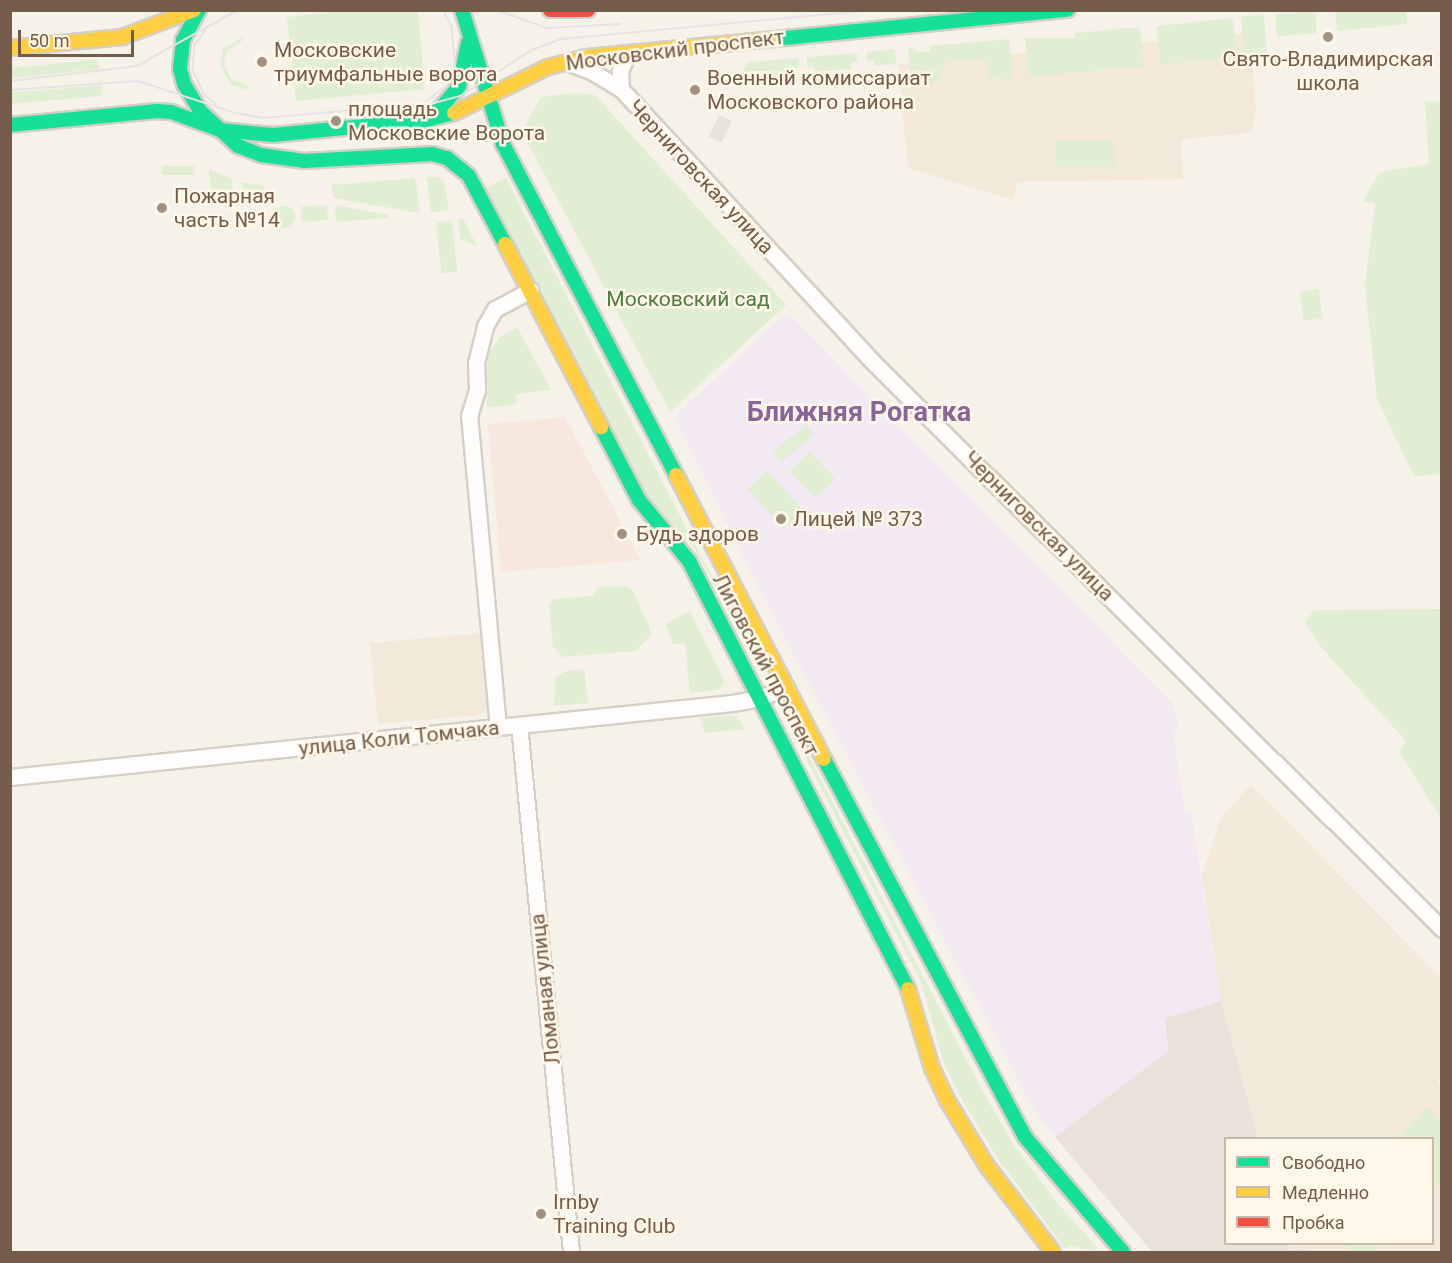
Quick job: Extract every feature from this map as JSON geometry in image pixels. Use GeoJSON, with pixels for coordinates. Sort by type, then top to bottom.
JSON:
{"type":"FeatureCollection","features":[{"type":"Feature","properties":{"kind":"main road"},"geometry":{"type":"LineString","coordinates":[[10,48],[122,37],[162,25],[196,10]]}},
{"type":"Feature","properties":{"kind":"main road"},"geometry":{"type":"LineString","coordinates":[[196,10],[183,40],[180,69],[190,99],[220,130]]}},
{"type":"Feature","properties":{"kind":"main road"},"geometry":{"type":"LineString","coordinates":[[408,121],[428,116],[452,97],[465,64],[469,30],[462,10]]}},
{"type":"Feature","properties":{"kind":"main road"},"geometry":{"type":"LineString","coordinates":[[550,10],[588,10]]}},
{"type":"Feature","properties":{"kind":"main road","name":"Московский проспект"},"geometry":{"type":"LineString","coordinates":[[10,125],[157,111],[171,112],[220,130],[273,135],[408,121],[452,115],[562,62],[980,15],[1068,10]]}},
{"type":"Feature","properties":{"kind":"main road","name":"Лиговский проспект"},"geometry":{"type":"LineString","coordinates":[[469,30],[488,99],[506,150],[786,687],[1025,1137],[1123,1252]]}},
{"type":"Feature","properties":{"kind":"main road","name":"Лиговский проспект"},"geometry":{"type":"LineString","coordinates":[[220,130],[238,146],[284,159],[333,162],[432,154],[447,158],[469,176],[639,500],[689,561],[897,962],[912,997],[932,1068],[947,1100],[987,1166],[1053,1252]]}},
{"type":"Feature","properties":{"kind":"street"},"geometry":{"type":"LineString","coordinates":[[162,25],[177,10]]}},
{"type":"Feature","properties":{"kind":"street","name":"Черниговская улица"},"geometry":{"type":"LineString","coordinates":[[621,89],[620,71],[628,53]]}},
{"type":"Feature","properties":{"kind":"street","name":"Черниговская улица"},"geometry":{"type":"LineString","coordinates":[[562,62],[591,70],[621,89],[871,360],[1442,929]]}},
{"type":"Feature","properties":{"kind":"street"},"geometry":{"type":"LineString","coordinates":[[498,728],[469,416],[477,390],[476,363],[485,326],[495,309],[530,290]]}},
{"type":"Feature","properties":{"kind":"street","name":"улица Коли Томчака"},"geometry":{"type":"LineString","coordinates":[[10,777],[498,728],[760,698],[786,687]]}},
{"type":"Feature","properties":{"kind":"street","name":"Ломаная улица"},"geometry":{"type":"LineString","coordinates":[[519,725],[571,1252]]}},
{"type":"Feature","properties":{"kind":"shaded area"},"geometry":{"type":"Polygon","coordinates":[[[1250,33],[1256,107],[1251,133],[1181,139],[1183,179],[1018,182],[1013,200],[908,168],[898,64],[1250,33]]]}},
{"type":"Feature","properties":{"kind":"shaded area"},"geometry":{"type":"Polygon","coordinates":[[[719,115],[732,121],[722,143],[709,137],[719,115]]]}},
{"type":"Feature","properties":{"kind":"shaded area"},"geometry":{"type":"Polygon","coordinates":[[[787,312],[1173,704],[1179,730],[1173,732],[1185,814],[1191,813],[1221,1001],[1165,1018],[1168,1051],[1055,1137],[1033,1108],[763,596],[674,417],[787,312]]]}},
{"type":"Feature","properties":{"kind":"shaded area"},"geometry":{"type":"Polygon","coordinates":[[[565,417],[641,560],[501,572],[488,424],[565,417]]]}},
{"type":"Feature","properties":{"kind":"shaded area"},"geometry":{"type":"Polygon","coordinates":[[[482,633],[489,708],[479,715],[378,724],[370,643],[482,633]]]}},
{"type":"Feature","properties":{"kind":"shaded area"},"geometry":{"type":"Polygon","coordinates":[[[1251,785],[1441,978],[1442,1078],[1437,1082],[1442,1087],[1441,1252],[1289,1251],[1287,1245],[1434,1245],[1434,1137],[1258,1137],[1221,1001],[1202,876],[1221,818],[1251,785]]]}},
{"type":"Feature","properties":{"kind":"shaded area"},"geometry":{"type":"Polygon","coordinates":[[[1221,1001],[1258,1137],[1224,1137],[1224,1245],[1287,1245],[1289,1251],[1305,1249],[1307,1252],[1152,1252],[1055,1137],[1168,1051],[1165,1018],[1221,1001]]]}},
{"type":"Feature","properties":{"kind":"green space"},"geometry":{"type":"Polygon","coordinates":[[[355,10],[418,11],[425,89],[296,101],[287,17],[355,10]]]}},
{"type":"Feature","properties":{"kind":"green space"},"geometry":{"type":"Polygon","coordinates":[[[1315,11],[1317,33],[1277,36],[1275,14],[1315,11]]]}},
{"type":"Feature","properties":{"kind":"green space"},"geometry":{"type":"Polygon","coordinates":[[[1335,11],[1406,11],[1407,24],[1337,31],[1335,11]]]}},
{"type":"Feature","properties":{"kind":"green space"},"geometry":{"type":"Polygon","coordinates":[[[1264,15],[1267,54],[1244,56],[1241,17],[1264,15]]]}},
{"type":"Feature","properties":{"kind":"green space"},"geometry":{"type":"Polygon","coordinates":[[[1233,18],[1237,57],[1160,65],[1156,26],[1233,18]]]}},
{"type":"Feature","properties":{"kind":"green space"},"geometry":{"type":"Polygon","coordinates":[[[1140,27],[1143,66],[1029,77],[1025,38],[1075,38],[1075,33],[1140,27]]]}},
{"type":"Feature","properties":{"kind":"green space"},"geometry":{"type":"Polygon","coordinates":[[[242,37],[242,41],[226,52],[224,65],[231,79],[248,85],[247,90],[230,84],[220,66],[223,49],[242,37]]]}},
{"type":"Feature","properties":{"kind":"green space"},"geometry":{"type":"Polygon","coordinates":[[[1009,39],[1012,79],[988,77],[986,58],[946,62],[938,82],[912,86],[908,48],[915,47],[916,52],[930,51],[930,46],[1009,39]]]}},
{"type":"Feature","properties":{"kind":"green space"},"geometry":{"type":"Polygon","coordinates":[[[895,49],[896,64],[874,66],[874,60],[867,61],[867,52],[895,49]]]}},
{"type":"Feature","properties":{"kind":"green space"},"geometry":{"type":"Polygon","coordinates":[[[857,53],[858,62],[851,62],[851,69],[815,72],[814,66],[807,67],[807,57],[857,53]]]}},
{"type":"Feature","properties":{"kind":"green space"},"geometry":{"type":"Polygon","coordinates":[[[798,58],[799,68],[791,68],[792,75],[740,79],[747,62],[798,58]]]}},
{"type":"Feature","properties":{"kind":"green space"},"geometry":{"type":"Polygon","coordinates":[[[98,59],[99,69],[13,78],[11,68],[98,59]]]}},
{"type":"Feature","properties":{"kind":"green space"},"geometry":{"type":"Polygon","coordinates":[[[101,85],[102,96],[12,104],[11,93],[101,85]]]}},
{"type":"Feature","properties":{"kind":"green space","name":"Московский сад"},"geometry":{"type":"Polygon","coordinates":[[[575,93],[595,95],[786,305],[670,412],[522,132],[541,97],[575,93]]]}},
{"type":"Feature","properties":{"kind":"green space"},"geometry":{"type":"Polygon","coordinates":[[[1441,101],[1441,474],[1414,476],[1377,399],[1365,285],[1375,203],[1363,201],[1380,172],[1429,164],[1425,102],[1441,101]]]}},
{"type":"Feature","properties":{"kind":"green space"},"geometry":{"type":"Polygon","coordinates":[[[1055,141],[1114,141],[1114,167],[1055,167],[1055,141]]]}},
{"type":"Feature","properties":{"kind":"green space"},"geometry":{"type":"Polygon","coordinates":[[[162,166],[194,166],[194,175],[162,175],[162,166]]]}},
{"type":"Feature","properties":{"kind":"green space"},"geometry":{"type":"Polygon","coordinates":[[[209,169],[232,179],[234,202],[212,204],[209,169]]]}},
{"type":"Feature","properties":{"kind":"green space"},"geometry":{"type":"Polygon","coordinates":[[[427,177],[439,177],[444,182],[449,210],[431,212],[427,177]]]}},
{"type":"Feature","properties":{"kind":"green space"},"geometry":{"type":"Polygon","coordinates":[[[415,178],[420,213],[333,198],[332,185],[415,178]]]}},
{"type":"Feature","properties":{"kind":"green space"},"geometry":{"type":"Polygon","coordinates":[[[506,178],[695,545],[755,654],[752,656],[695,549],[650,502],[486,188],[506,178]]]}},
{"type":"Feature","properties":{"kind":"green space"},"geometry":{"type":"Polygon","coordinates":[[[242,182],[264,186],[265,200],[243,202],[242,182]]]}},
{"type":"Feature","properties":{"kind":"green space"},"geometry":{"type":"Polygon","coordinates":[[[327,205],[328,220],[302,222],[301,207],[327,205]]]}},
{"type":"Feature","properties":{"kind":"green space"},"geometry":{"type":"Polygon","coordinates":[[[335,205],[389,215],[389,218],[336,222],[335,205]]]}},
{"type":"Feature","properties":{"kind":"green space"},"geometry":{"type":"Polygon","coordinates":[[[284,206],[292,209],[295,217],[292,225],[284,228],[276,225],[273,217],[276,209],[284,206]]]}},
{"type":"Feature","properties":{"kind":"green space"},"geometry":{"type":"Polygon","coordinates":[[[463,218],[477,246],[460,239],[458,219],[463,218]]]}},
{"type":"Feature","properties":{"kind":"green space"},"geometry":{"type":"Polygon","coordinates":[[[452,221],[457,272],[441,273],[436,223],[452,221]]]}},
{"type":"Feature","properties":{"kind":"green space"},"geometry":{"type":"Polygon","coordinates":[[[1319,289],[1322,319],[1303,321],[1300,291],[1319,289]]]}},
{"type":"Feature","properties":{"kind":"green space"},"geometry":{"type":"Polygon","coordinates":[[[517,327],[551,390],[516,394],[517,404],[487,408],[485,359],[499,338],[517,327]]]}},
{"type":"Feature","properties":{"kind":"green space"},"geometry":{"type":"Polygon","coordinates":[[[806,425],[814,435],[782,462],[773,451],[806,425]]]}},
{"type":"Feature","properties":{"kind":"green space"},"geometry":{"type":"Polygon","coordinates":[[[810,452],[835,479],[815,498],[790,471],[810,452]]]}},
{"type":"Feature","properties":{"kind":"green space"},"geometry":{"type":"Polygon","coordinates":[[[767,471],[804,510],[784,529],[747,489],[767,471]]]}},
{"type":"Feature","properties":{"kind":"green space"},"geometry":{"type":"Polygon","coordinates":[[[624,586],[632,589],[650,628],[650,637],[635,651],[562,657],[553,646],[549,604],[554,599],[594,596],[597,587],[624,586]]]}},
{"type":"Feature","properties":{"kind":"green space"},"geometry":{"type":"Polygon","coordinates":[[[1442,609],[1441,818],[1399,752],[1406,741],[1320,646],[1305,622],[1314,610],[1442,609]]]}},
{"type":"Feature","properties":{"kind":"green space"},"geometry":{"type":"Polygon","coordinates":[[[690,611],[722,675],[724,684],[718,690],[690,693],[685,643],[673,644],[666,624],[690,611]]]}},
{"type":"Feature","properties":{"kind":"green space"},"geometry":{"type":"Polygon","coordinates":[[[584,669],[588,703],[554,706],[555,678],[566,671],[584,669]]]}},
{"type":"Feature","properties":{"kind":"green space"},"geometry":{"type":"Polygon","coordinates":[[[787,714],[982,1090],[1014,1145],[1060,1206],[1098,1248],[1095,1251],[1069,1246],[1065,1249],[998,1159],[958,1093],[944,1064],[921,982],[784,716],[787,714]]]}},
{"type":"Feature","properties":{"kind":"green space"},"geometry":{"type":"Polygon","coordinates":[[[735,715],[745,729],[704,733],[701,718],[735,715]]]}},
{"type":"Feature","properties":{"kind":"green space"},"geometry":{"type":"Polygon","coordinates":[[[1428,1107],[1441,1120],[1441,1182],[1434,1190],[1434,1137],[1398,1137],[1428,1107]]]}},
{"type":"Feature","properties":{"kind":"green space"},"geometry":{"type":"Polygon","coordinates":[[[1344,1245],[1379,1245],[1371,1252],[1352,1252],[1344,1245]]]}},
{"type":"Feature","properties":{"kind":"tram line"},"geometry":{"type":"LineString","coordinates":[[10,81],[137,66],[238,10]]}},
{"type":"Feature","properties":{"kind":"tram line"},"geometry":{"type":"LineString","coordinates":[[425,102],[446,86],[455,66],[452,28],[443,10]]}},
{"type":"Feature","properties":{"kind":"tram line"},"geometry":{"type":"LineString","coordinates":[[497,10],[547,28],[620,24]]}},
{"type":"Feature","properties":{"kind":"tram line"},"geometry":{"type":"LineString","coordinates":[[10,90],[138,81],[236,113],[263,118],[434,103],[461,96],[532,50],[561,39],[871,10]]}},
{"type":"Feature","properties":{"kind":"tram line"},"geometry":{"type":"LineString","coordinates":[[206,30],[195,45],[193,70],[204,94],[216,104]]}},
{"type":"Feature","properties":{"kind":"traffic: fast"},"geometry":{"type":"LineString","coordinates":[[199,10],[183,40],[180,69],[184,84],[201,112],[238,146],[261,155],[304,161],[432,154],[447,158],[469,176],[505,244]]}},
{"type":"Feature","properties":{"kind":"traffic: fast"},"geometry":{"type":"LineString","coordinates":[[462,10],[503,144],[676,475]]}},
{"type":"Feature","properties":{"kind":"traffic: fast"},"geometry":{"type":"LineString","coordinates":[[775,39],[1068,10]]}},
{"type":"Feature","properties":{"kind":"traffic: fast"},"geometry":{"type":"LineString","coordinates":[[426,117],[440,109],[459,86],[468,43]]}},
{"type":"Feature","properties":{"kind":"traffic: fast"},"geometry":{"type":"LineString","coordinates":[[10,125],[157,111],[171,112],[220,130],[273,135],[427,120],[454,113]]}},
{"type":"Feature","properties":{"kind":"traffic: fast"},"geometry":{"type":"LineString","coordinates":[[601,427],[639,500],[689,561],[908,989]]}},
{"type":"Feature","properties":{"kind":"traffic: fast"},"geometry":{"type":"LineString","coordinates":[[824,759],[1025,1137],[1123,1252]]}},
{"type":"Feature","properties":{"kind":"traffic: slow"},"geometry":{"type":"LineString","coordinates":[[10,48],[122,37],[194,10]]}},
{"type":"Feature","properties":{"kind":"traffic: slow"},"geometry":{"type":"LineString","coordinates":[[454,113],[548,67],[587,57],[775,39]]}},
{"type":"Feature","properties":{"kind":"traffic: slow"},"geometry":{"type":"LineString","coordinates":[[505,244],[601,427]]}},
{"type":"Feature","properties":{"kind":"traffic: slow"},"geometry":{"type":"LineString","coordinates":[[676,475],[824,759]]}},
{"type":"Feature","properties":{"kind":"traffic: slow"},"geometry":{"type":"LineString","coordinates":[[908,989],[932,1068],[947,1100],[987,1166],[1053,1252]]}},
{"type":"Feature","properties":{"kind":"traffic: jam"},"geometry":{"type":"LineString","coordinates":[[550,10],[588,10]]}},
{"type":"Feature","properties":{"kind":"place","name":"Свято-Владимирская школа"},"geometry":{"type":"Point","coordinates":[1328,37]}},
{"type":"Feature","properties":{"kind":"place","name":"Московские триумфальные ворота"},"geometry":{"type":"Point","coordinates":[262,62]}},
{"type":"Feature","properties":{"kind":"place","name":"Военный комиссариат Московского района"},"geometry":{"type":"Point","coordinates":[695,90]}},
{"type":"Feature","properties":{"kind":"place","name":"площадь Московские Ворота"},"geometry":{"type":"Point","coordinates":[336,121]}},
{"type":"Feature","properties":{"kind":"place","name":"Пожарная часть №14"},"geometry":{"type":"Point","coordinates":[162,208]}},
{"type":"Feature","properties":{"kind":"place","name":"Лицей № 373"},"geometry":{"type":"Point","coordinates":[781,519]}},
{"type":"Feature","properties":{"kind":"place","name":"Будь здоров"},"geometry":{"type":"Point","coordinates":[622,534]}},
{"type":"Feature","properties":{"kind":"place","name":"Irnby Training Club"},"geometry":{"type":"Point","coordinates":[541,1214]}},
{"type":"Feature","properties":{"kind":"district","name":"Ближняя Рогатка"},"geometry":{"type":"Point","coordinates":[859,413]}}]}
